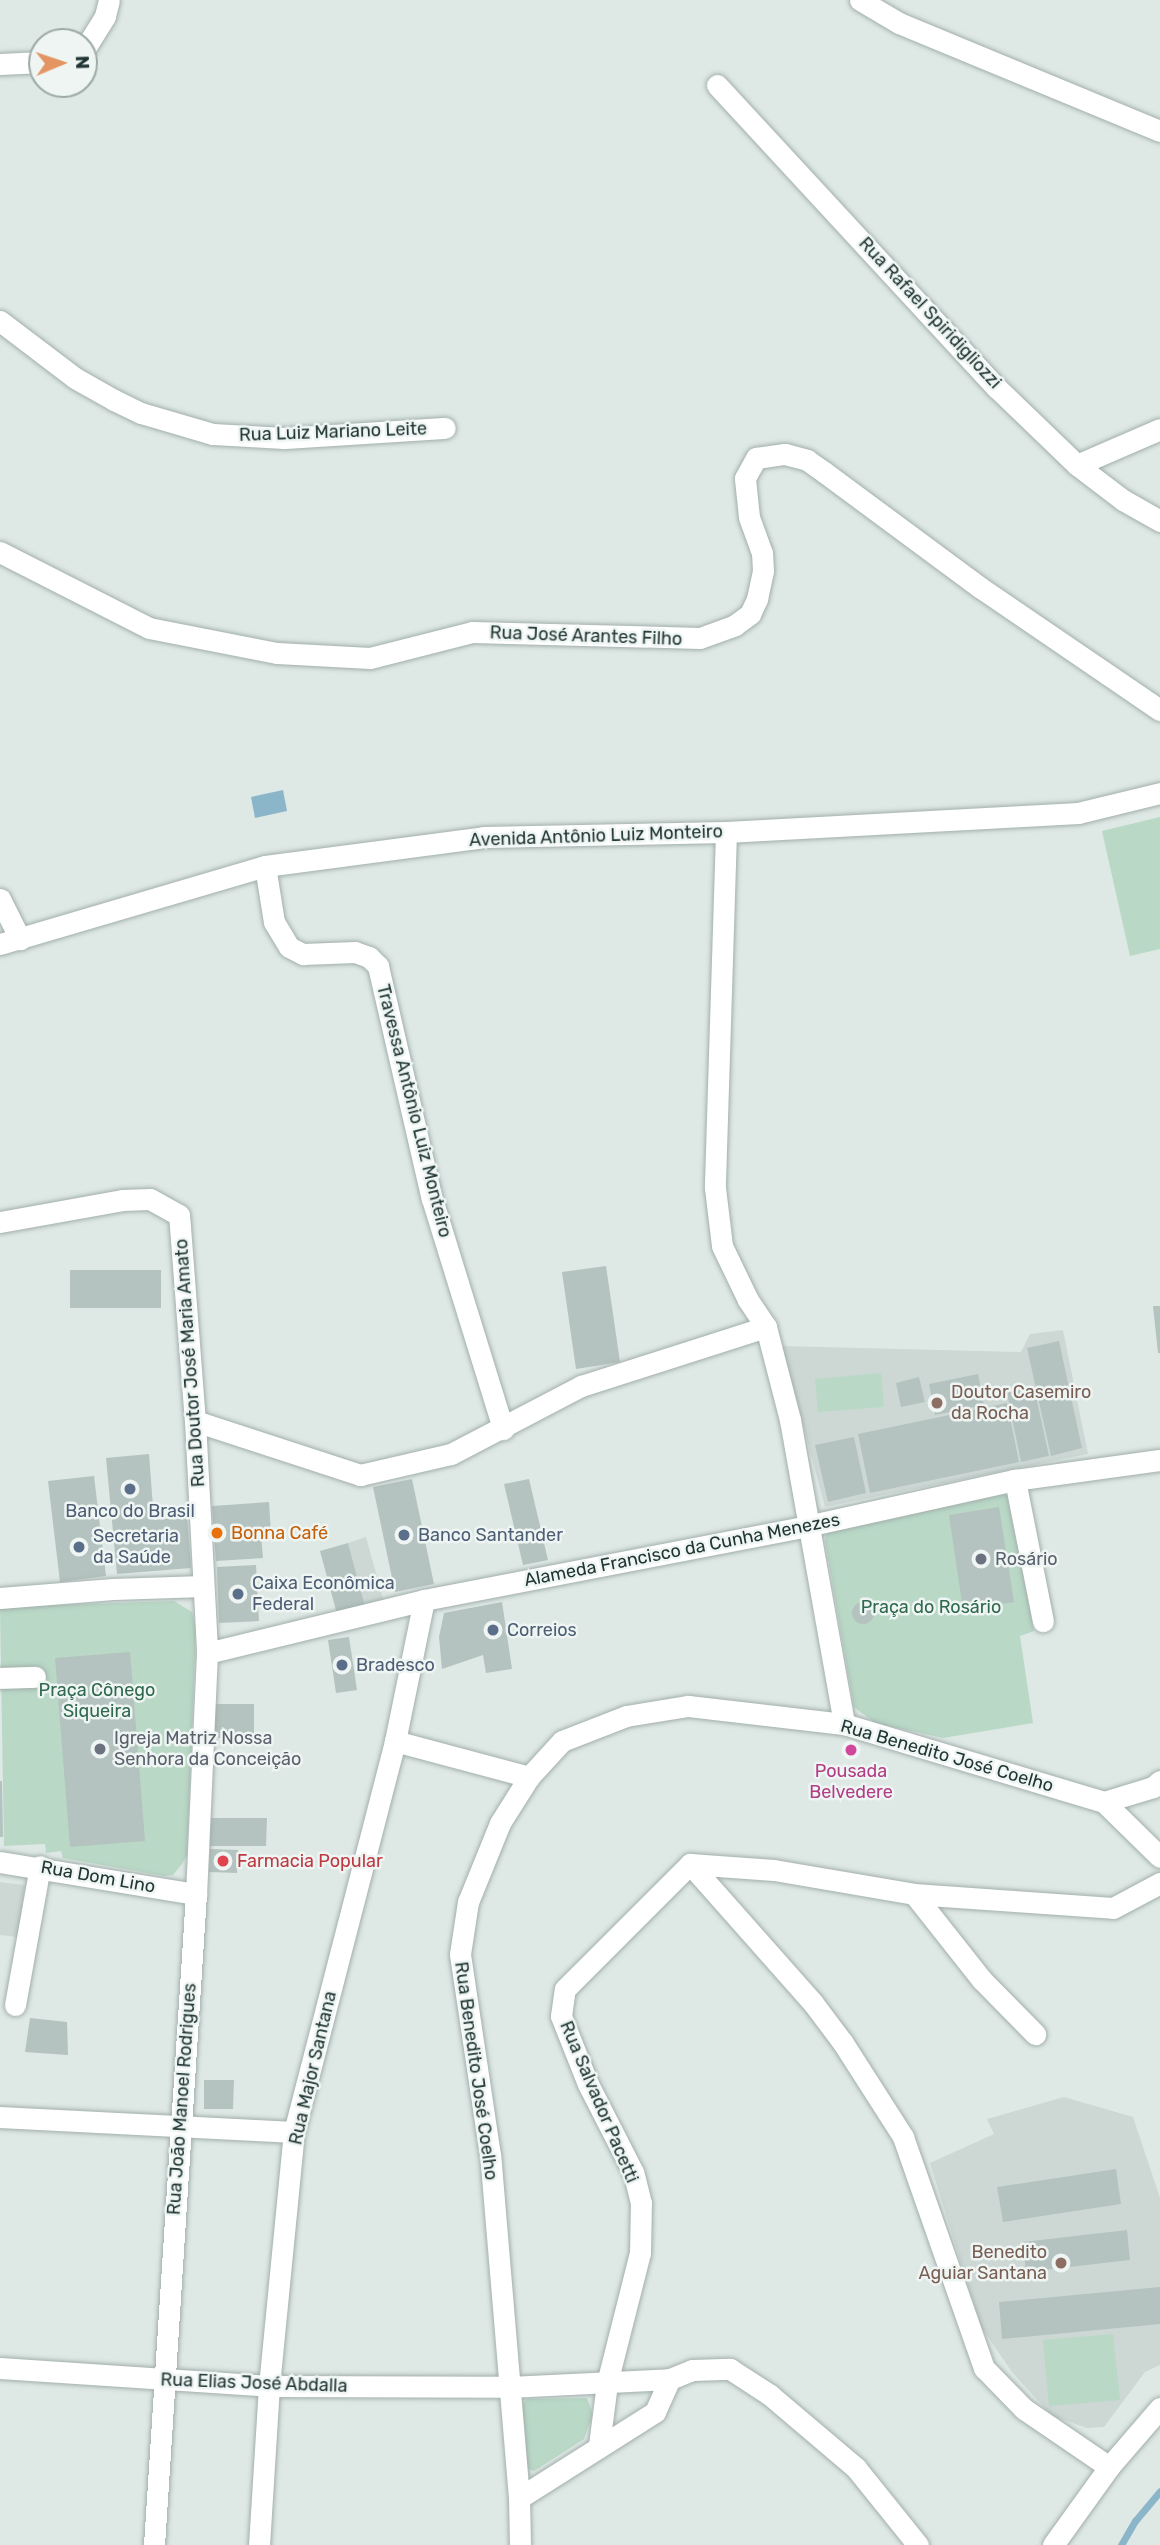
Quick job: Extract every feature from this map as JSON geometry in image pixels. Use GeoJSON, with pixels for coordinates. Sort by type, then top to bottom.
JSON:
{"type":"FeatureCollection","features":[{"type":"Feature","properties":{"kind":"street"},"geometry":{"type":"LineString","coordinates":[[98,28],[109,0]]}},
{"type":"Feature","properties":{"kind":"street"},"geometry":{"type":"LineString","coordinates":[[860,0],[899,23],[1160,131]]}},
{"type":"Feature","properties":{"kind":"street"},"geometry":{"type":"LineString","coordinates":[[0,64],[28,63]]}},
{"type":"Feature","properties":{"kind":"street","name":"Rua Rafael Spiridigliozzi"},"geometry":{"type":"LineString","coordinates":[[717,85],[997,388],[1077,465],[1122,500],[1160,521]]}},
{"type":"Feature","properties":{"kind":"street","name":"Rua Luiz Mariano Leite"},"geometry":{"type":"LineString","coordinates":[[0,321],[29,346],[104,394],[141,413],[213,434],[284,438],[445,428]]}},
{"type":"Feature","properties":{"kind":"street"},"geometry":{"type":"LineString","coordinates":[[1077,465],[1160,429]]}},
{"type":"Feature","properties":{"kind":"street","name":"Rua José Arantes Filho"},"geometry":{"type":"LineString","coordinates":[[0,552],[149,628],[277,653],[370,658],[472,632],[700,638],[735,625],[750,614],[757,599],[762,581],[762,553],[749,517],[745,478],[756,458],[785,454],[807,460],[981,588],[1160,710]]}},
{"type":"Feature","properties":{"kind":"street","name":"Avenida Antônio Luiz Monteiro"},"geometry":{"type":"LineString","coordinates":[[10,941],[265,866],[484,837],[726,832],[1079,813],[1160,793]]}},
{"type":"Feature","properties":{"kind":"street"},"geometry":{"type":"LineString","coordinates":[[726,832],[715,1188],[722,1246],[748,1300],[766,1326],[790,1420],[844,1724]]}},
{"type":"Feature","properties":{"kind":"street","name":"Travessa Antônio Luiz Monteiro"},"geometry":{"type":"LineString","coordinates":[[265,866],[274,922],[289,947],[303,954],[355,953],[369,957],[378,966],[429,1185],[503,1429]]}},
{"type":"Feature","properties":{"kind":"street"},"geometry":{"type":"LineString","coordinates":[[0,899],[10,941]]}},
{"type":"Feature","properties":{"kind":"street","name":"Rua Doutor José Maria Amato"},"geometry":{"type":"LineString","coordinates":[[0,1222],[122,1200],[150,1199],[178,1215],[195,1421],[206,1653]]}},
{"type":"Feature","properties":{"kind":"street"},"geometry":{"type":"LineString","coordinates":[[195,1421],[360,1475],[451,1454],[582,1386],[766,1326]]}},
{"type":"Feature","properties":{"kind":"street","name":"Alameda Francisco da Cunha Menezes"},"geometry":{"type":"LineString","coordinates":[[206,1653],[424,1600],[807,1526],[1015,1480],[1160,1460]]}},
{"type":"Feature","properties":{"kind":"street"},"geometry":{"type":"LineString","coordinates":[[1015,1480],[1043,1621]]}},
{"type":"Feature","properties":{"kind":"street"},"geometry":{"type":"LineString","coordinates":[[0,1598],[203,1586]]}},
{"type":"Feature","properties":{"kind":"street","name":"Rua Major Santana"},"geometry":{"type":"LineString","coordinates":[[259,2545],[269,2386],[294,2132],[395,1741],[424,1600]]}},
{"type":"Feature","properties":{"kind":"street","name":"Rua João Manoel Rodrigues"},"geometry":{"type":"LineString","coordinates":[[154,2545],[196,1894],[206,1653]]}},
{"type":"Feature","properties":{"kind":"street"},"geometry":{"type":"LineString","coordinates":[[0,1678],[35,1677]]}},
{"type":"Feature","properties":{"kind":"street","name":"Rua Benedito José Coelho"},"geometry":{"type":"LineString","coordinates":[[520,2545],[519,2498],[490,2155],[460,1954],[468,1902],[500,1823],[529,1777],[562,1741],[626,1716],[688,1706],[844,1724],[1104,1802]]}},
{"type":"Feature","properties":{"kind":"street"},"geometry":{"type":"LineString","coordinates":[[395,1741],[529,1777]]}},
{"type":"Feature","properties":{"kind":"street"},"geometry":{"type":"LineString","coordinates":[[1160,1781],[1153,1787],[1104,1802],[1160,1857]]}},
{"type":"Feature","properties":{"kind":"street","name":"Rua Dom Lino"},"geometry":{"type":"LineString","coordinates":[[0,1862],[196,1894]]}},
{"type":"Feature","properties":{"kind":"street"},"geometry":{"type":"LineString","coordinates":[[690,1864],[774,1870],[914,1894],[1113,1908],[1160,1883]]}},
{"type":"Feature","properties":{"kind":"street"},"geometry":{"type":"LineString","coordinates":[[690,1864],[813,2003],[843,2043],[903,2137],[984,2368],[1024,2409],[1109,2467]]}},
{"type":"Feature","properties":{"kind":"street","name":"Rua Salvador Pacetti"},"geometry":{"type":"LineString","coordinates":[[599,2445],[607,2384],[640,2253],[640,2203],[633,2172],[588,2084],[561,2016],[565,1989],[690,1864]]}},
{"type":"Feature","properties":{"kind":"street"},"geometry":{"type":"LineString","coordinates":[[15,2005],[40,1867]]}},
{"type":"Feature","properties":{"kind":"street"},"geometry":{"type":"LineString","coordinates":[[914,1894],[982,1980],[1035,2034]]}},
{"type":"Feature","properties":{"kind":"street"},"geometry":{"type":"LineString","coordinates":[[0,2117],[294,2132]]}},
{"type":"Feature","properties":{"kind":"street","name":"Rua Elias José Abdalla"},"geometry":{"type":"LineString","coordinates":[[0,2368],[269,2386],[509,2387],[607,2384],[670,2379],[692,2370],[730,2370],[770,2395],[856,2468],[918,2545]]}},
{"type":"Feature","properties":{"kind":"street"},"geometry":{"type":"LineString","coordinates":[[519,2498],[655,2412],[670,2379]]}},
{"type":"Feature","properties":{"kind":"street"},"geometry":{"type":"LineString","coordinates":[[1053,2545],[1109,2467],[1160,2408]]}},
{"type":"Feature","properties":{"kind":"shaded area","name":"Doutor Casemiro da Rocha"},"geometry":{"type":"Polygon","coordinates":[[[1063,1330],[1088,1454],[825,1507],[782,1346],[1021,1352],[1030,1334],[1063,1330]]]}},
{"type":"Feature","properties":{"kind":"shaded area"},"geometry":{"type":"Polygon","coordinates":[[[366,1537],[384,1602],[365,1606],[348,1543],[366,1537]]]}},
{"type":"Feature","properties":{"kind":"shaded area"},"geometry":{"type":"Polygon","coordinates":[[[0,1882],[25,1885],[18,1937],[0,1935],[0,1882]]]}},
{"type":"Feature","properties":{"kind":"shaded area","name":"Benedito Aguiar Santana"},"geometry":{"type":"Polygon","coordinates":[[[1064,2097],[1133,2117],[1160,2198],[1160,2365],[1145,2372],[1104,2427],[1087,2428],[1052,2416],[1012,2372],[981,2327],[930,2163],[994,2134],[987,2119],[1064,2097]]]}},
{"type":"Feature","properties":{"kind":"green space"},"geometry":{"type":"Polygon","coordinates":[[[1160,817],[1160,949],[1130,956],[1102,831],[1160,817]]]}},
{"type":"Feature","properties":{"kind":"green space"},"geometry":{"type":"Polygon","coordinates":[[[881,1373],[884,1407],[818,1412],[815,1379],[881,1373]]]}},
{"type":"Feature","properties":{"kind":"green space","name":"Praça do Rosário"},"geometry":{"type":"Polygon","coordinates":[[[1007,1495],[1034,1631],[1020,1636],[1033,1723],[943,1738],[875,1723],[854,1707],[825,1540],[827,1532],[1007,1495]]]}},
{"type":"Feature","properties":{"kind":"green space","name":"Praça Cônego Siqueira"},"geometry":{"type":"Polygon","coordinates":[[[174,1601],[192,1612],[196,1627],[187,1855],[182,1864],[173,1875],[164,1876],[63,1858],[61,1851],[46,1853],[45,1844],[4,1846],[0,1607],[174,1601]]]}},
{"type":"Feature","properties":{"kind":"green space"},"geometry":{"type":"Polygon","coordinates":[[[1113,2334],[1120,2400],[1049,2406],[1043,2340],[1113,2334]]]}},
{"type":"Feature","properties":{"kind":"green space"},"geometry":{"type":"Polygon","coordinates":[[[587,2398],[593,2414],[584,2439],[534,2471],[525,2468],[520,2407],[527,2399],[587,2398]]]}},
{"type":"Feature","properties":{"kind":"water"},"geometry":{"type":"Polygon","coordinates":[[[283,790],[287,811],[255,818],[251,797],[283,790]]]}},
{"type":"Feature","properties":{"kind":"building"},"geometry":{"type":"Polygon","coordinates":[[[606,1266],[620,1362],[576,1369],[562,1272],[606,1266]]]}},
{"type":"Feature","properties":{"kind":"building"},"geometry":{"type":"Polygon","coordinates":[[[70,1270],[161,1270],[161,1308],[70,1308],[70,1270]]]}},
{"type":"Feature","properties":{"kind":"building"},"geometry":{"type":"Polygon","coordinates":[[[1153,1306],[1160,1306],[1160,1353],[1158,1353],[1153,1306]]]}},
{"type":"Feature","properties":{"kind":"building"},"geometry":{"type":"Polygon","coordinates":[[[1059,1341],[1082,1448],[1051,1456],[1027,1348],[1059,1341]]]}},
{"type":"Feature","properties":{"kind":"building"},"geometry":{"type":"Polygon","coordinates":[[[978,1374],[984,1405],[935,1415],[929,1384],[978,1374]]]}},
{"type":"Feature","properties":{"kind":"building"},"geometry":{"type":"Polygon","coordinates":[[[919,1377],[925,1402],[901,1407],[896,1383],[919,1377]]]}},
{"type":"Feature","properties":{"kind":"building"},"geometry":{"type":"Polygon","coordinates":[[[1034,1387],[1049,1456],[1021,1462],[1007,1393],[1034,1387]]]}},
{"type":"Feature","properties":{"kind":"building"},"geometry":{"type":"Polygon","coordinates":[[[1007,1403],[1019,1462],[870,1493],[858,1434],[1007,1403]]]}},
{"type":"Feature","properties":{"kind":"building"},"geometry":{"type":"Polygon","coordinates":[[[854,1437],[866,1493],[828,1502],[815,1445],[854,1437]]]}},
{"type":"Feature","properties":{"kind":"building","name":"Banco do Brasil"},"geometry":{"type":"Polygon","coordinates":[[[149,1454],[154,1520],[187,1517],[191,1568],[117,1574],[106,1458],[149,1454]]]}},
{"type":"Feature","properties":{"kind":"building","name":"Secretaria da Saúde"},"geometry":{"type":"Polygon","coordinates":[[[94,1476],[106,1576],[60,1582],[48,1481],[94,1476]]]}},
{"type":"Feature","properties":{"kind":"building","name":"Banco Santander"},"geometry":{"type":"Polygon","coordinates":[[[412,1479],[434,1584],[395,1592],[373,1487],[412,1479]]]}},
{"type":"Feature","properties":{"kind":"building"},"geometry":{"type":"Polygon","coordinates":[[[529,1479],[548,1560],[523,1565],[504,1484],[529,1479]]]}},
{"type":"Feature","properties":{"kind":"building"},"geometry":{"type":"Polygon","coordinates":[[[269,1502],[271,1534],[261,1535],[263,1558],[216,1561],[212,1506],[269,1502]]]}},
{"type":"Feature","properties":{"kind":"building","name":"Rosário"},"geometry":{"type":"Polygon","coordinates":[[[999,1507],[1014,1602],[963,1610],[949,1515],[999,1507]]]}},
{"type":"Feature","properties":{"kind":"building"},"geometry":{"type":"Polygon","coordinates":[[[348,1543],[365,1606],[337,1614],[320,1551],[348,1543]]]}},
{"type":"Feature","properties":{"kind":"building","name":"Caixa Econômica Federal"},"geometry":{"type":"Polygon","coordinates":[[[256,1565],[259,1621],[219,1623],[217,1567],[256,1565]]]}},
{"type":"Feature","properties":{"kind":"building"},"geometry":{"type":"Polygon","coordinates":[[[502,1602],[512,1669],[486,1673],[483,1655],[442,1669],[439,1637],[444,1613],[502,1602]]]}},
{"type":"Feature","properties":{"kind":"building"},"geometry":{"type":"Polygon","coordinates":[[[863,1602],[873,1609],[874,1613],[867,1623],[863,1624],[853,1617],[852,1613],[859,1603],[863,1602]]]}},
{"type":"Feature","properties":{"kind":"building","name":"Bradesco"},"geometry":{"type":"Polygon","coordinates":[[[349,1637],[357,1690],[336,1693],[328,1640],[349,1637]]]}},
{"type":"Feature","properties":{"kind":"building","name":"Igreja Matriz Nossa Senhora da Conceição"},"geometry":{"type":"Polygon","coordinates":[[[130,1652],[145,1841],[70,1847],[55,1658],[130,1652]]]}},
{"type":"Feature","properties":{"kind":"building"},"geometry":{"type":"Polygon","coordinates":[[[211,1704],[254,1704],[254,1738],[211,1738],[211,1704]]]}},
{"type":"Feature","properties":{"kind":"building"},"geometry":{"type":"Polygon","coordinates":[[[2,1781],[3,1837],[0,1837],[2,1781]]]}},
{"type":"Feature","properties":{"kind":"building"},"geometry":{"type":"Polygon","coordinates":[[[210,1818],[267,1818],[266,1846],[209,1846],[210,1818]]]}},
{"type":"Feature","properties":{"kind":"building","name":"Farmacia Popular"},"geometry":{"type":"Polygon","coordinates":[[[210,1849],[238,1850],[237,1873],[209,1872],[210,1849]]]}},
{"type":"Feature","properties":{"kind":"building"},"geometry":{"type":"Polygon","coordinates":[[[30,2018],[67,2022],[68,2055],[25,2052],[30,2018]]]}},
{"type":"Feature","properties":{"kind":"building"},"geometry":{"type":"Polygon","coordinates":[[[204,2080],[234,2080],[233,2109],[204,2109],[204,2080]]]}},
{"type":"Feature","properties":{"kind":"building"},"geometry":{"type":"Polygon","coordinates":[[[1116,2169],[1121,2204],[1003,2222],[997,2187],[1116,2169]]]}},
{"type":"Feature","properties":{"kind":"building"},"geometry":{"type":"Polygon","coordinates":[[[1127,2230],[1130,2260],[1026,2272],[1023,2242],[1127,2230]]]}},
{"type":"Feature","properties":{"kind":"building"},"geometry":{"type":"Polygon","coordinates":[[[1160,2287],[1160,2324],[1002,2339],[999,2302],[1160,2287]]]}},
{"type":"Feature","properties":{"kind":"waterway"},"geometry":{"type":"LineString","coordinates":[[1121,2545],[1135,2521],[1160,2491]]}},
{"type":"Feature","properties":{"kind":"place","name":"Doutor Casemiro da Rocha"},"geometry":{"type":"Point","coordinates":[937,1403]}},
{"type":"Feature","properties":{"kind":"place","name":"Banco do Brasil"},"geometry":{"type":"Point","coordinates":[130,1489]}},
{"type":"Feature","properties":{"kind":"place","name":"Bonna Café"},"geometry":{"type":"Point","coordinates":[217,1533]}},
{"type":"Feature","properties":{"kind":"place","name":"Banco Santander"},"geometry":{"type":"Point","coordinates":[404,1535]}},
{"type":"Feature","properties":{"kind":"place","name":"Secretaria da Saúde"},"geometry":{"type":"Point","coordinates":[79,1547]}},
{"type":"Feature","properties":{"kind":"place","name":"Rosário"},"geometry":{"type":"Point","coordinates":[981,1559]}},
{"type":"Feature","properties":{"kind":"place","name":"Caixa Econômica Federal"},"geometry":{"type":"Point","coordinates":[238,1594]}},
{"type":"Feature","properties":{"kind":"place","name":"Correios"},"geometry":{"type":"Point","coordinates":[493,1630]}},
{"type":"Feature","properties":{"kind":"place","name":"Bradesco"},"geometry":{"type":"Point","coordinates":[342,1665]}},
{"type":"Feature","properties":{"kind":"place","name":"Igreja Matriz Nossa Senhora da Conceição"},"geometry":{"type":"Point","coordinates":[100,1749]}},
{"type":"Feature","properties":{"kind":"place","name":"Pousada Belvedere"},"geometry":{"type":"Point","coordinates":[851,1750]}},
{"type":"Feature","properties":{"kind":"place","name":"Farmacia Popular"},"geometry":{"type":"Point","coordinates":[223,1861]}},
{"type":"Feature","properties":{"kind":"place","name":"Benedito Aguiar Santana"},"geometry":{"type":"Point","coordinates":[1061,2263]}}]}
